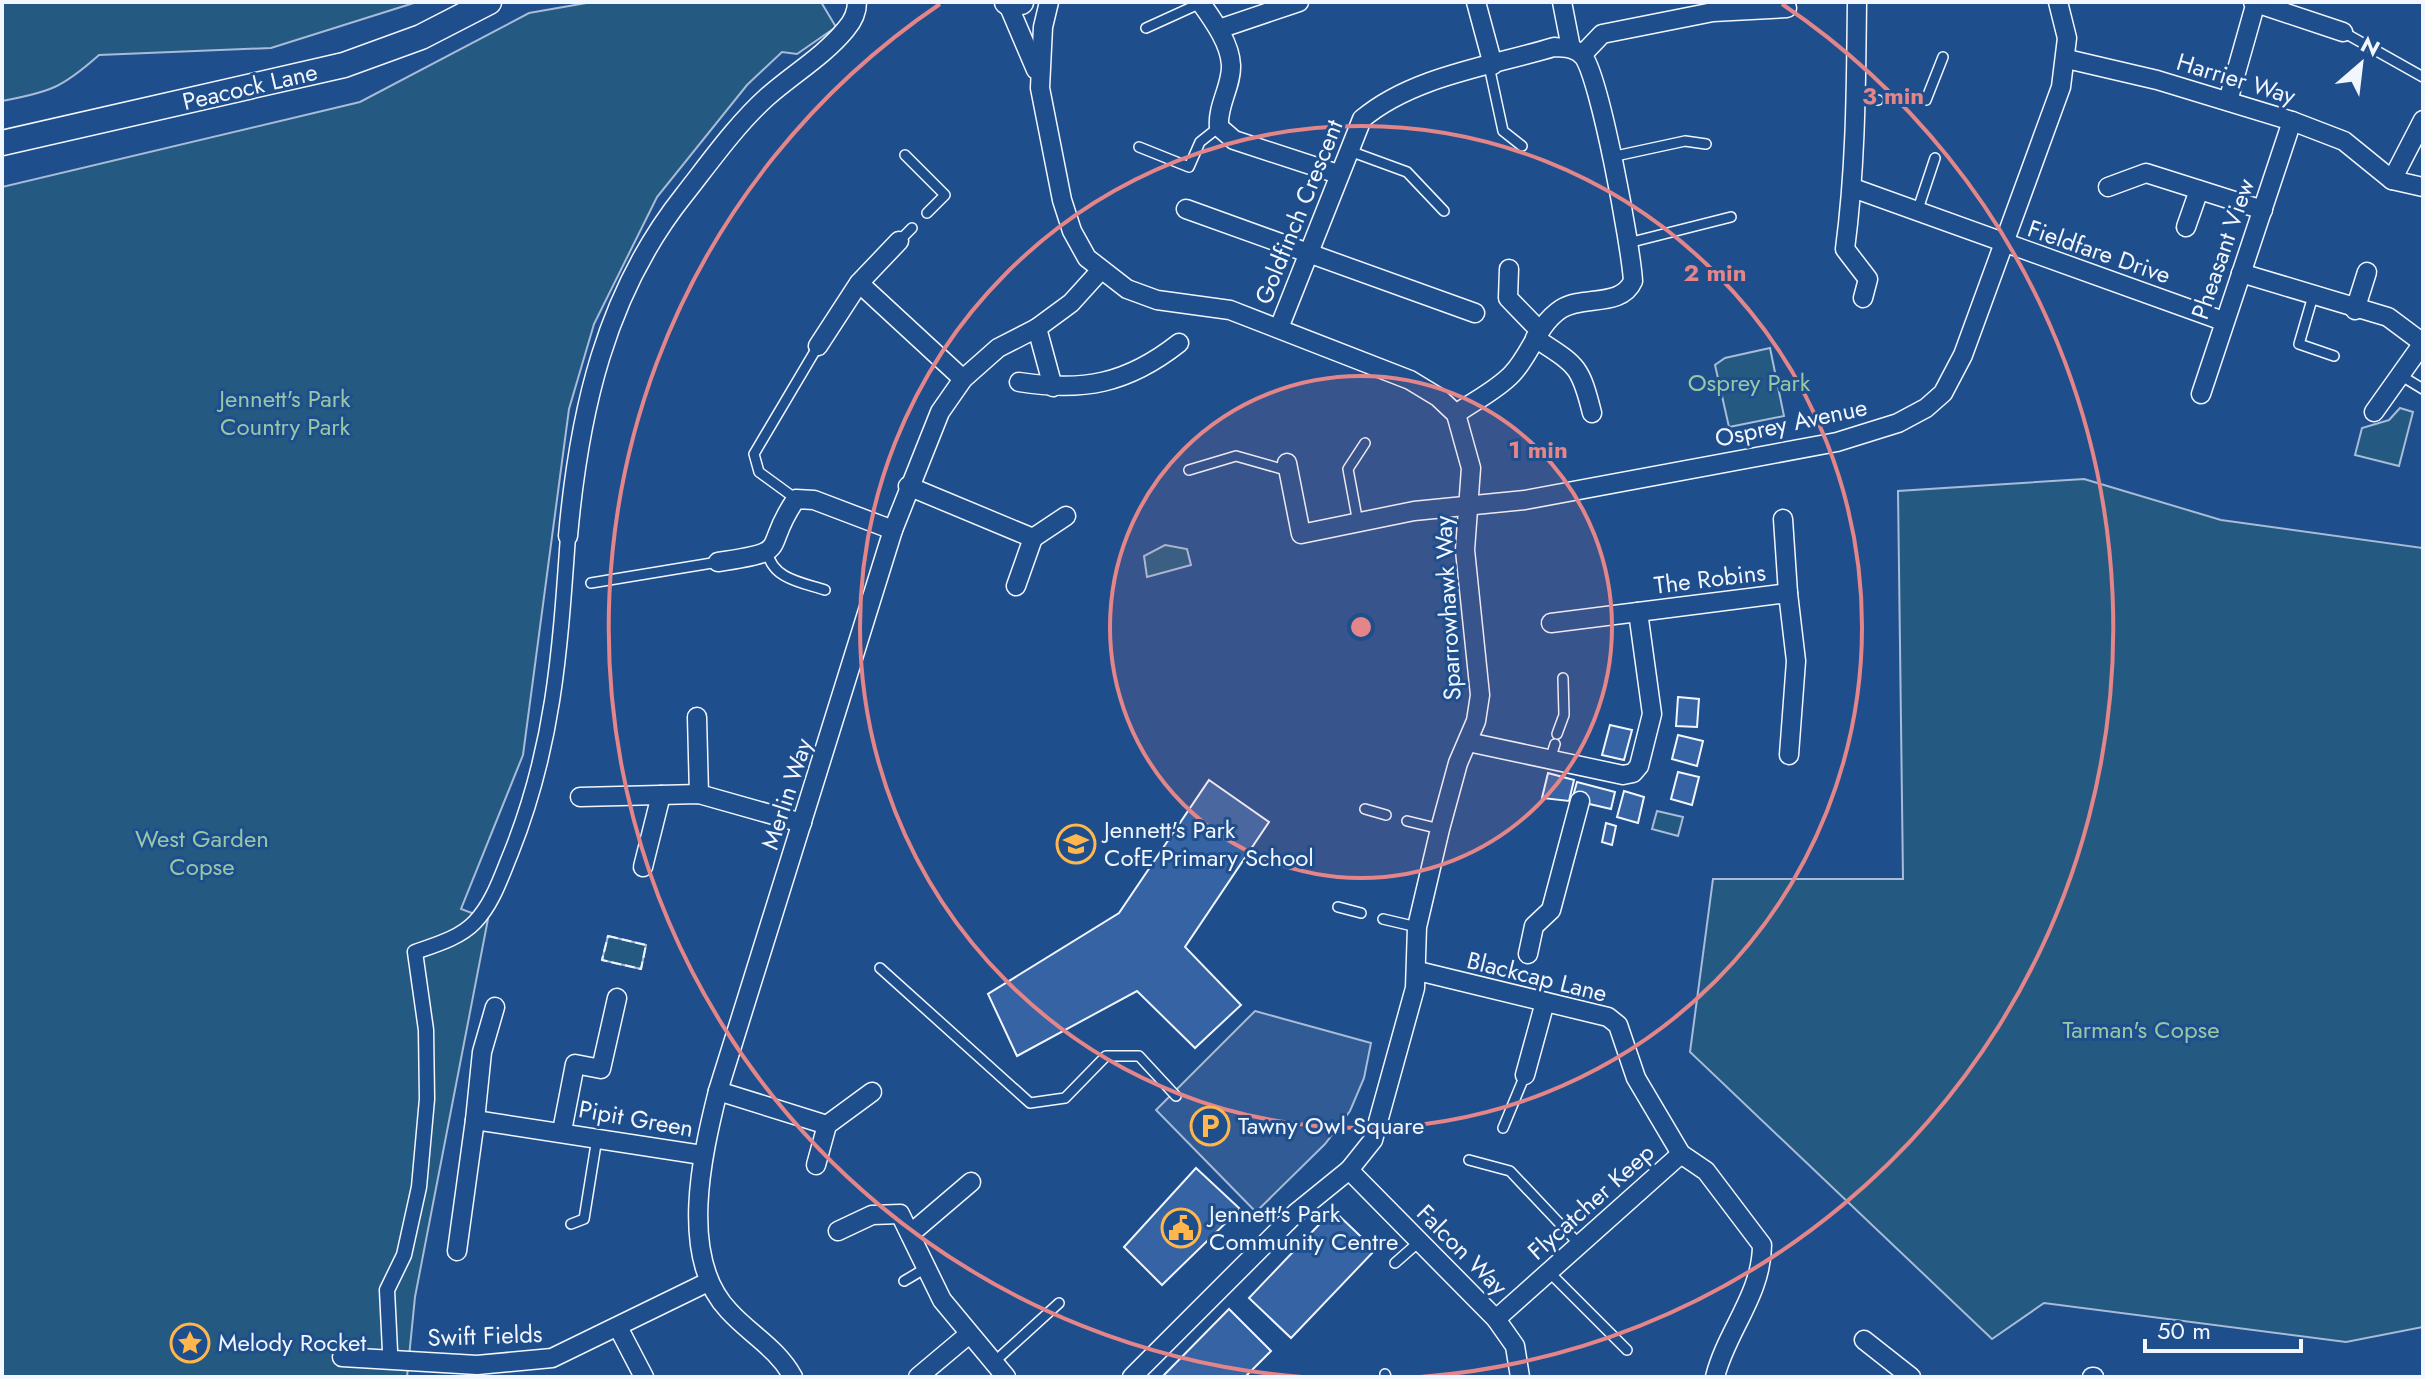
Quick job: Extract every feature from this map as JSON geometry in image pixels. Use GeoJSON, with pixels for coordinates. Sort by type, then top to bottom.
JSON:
{"type":"FeatureCollection","features":[{"type":"Feature","properties":{"kind":"street","name":"Peacock Lane"},"geometry":{"type":"LineString","coordinates":[[2,143],[344,65],[421,37],[489,2]]}},
{"type":"Feature","properties":{"kind":"street"},"geometry":{"type":"LineString","coordinates":[[390,1351],[387,1290],[404,1255],[419,1187],[427,1099],[426,1030],[415,952],[457,936],[474,924],[493,897],[524,822],[549,736],[557,685],[575,458],[584,409],[607,331],[660,229],[682,198],[766,99],[847,28],[859,2]]}},
{"type":"Feature","properties":{"kind":"street"},"geometry":{"type":"LineString","coordinates":[[1021,2],[1007,2],[1039,77],[1062,200],[1072,231],[1087,258],[1100,271],[1127,289],[1157,300],[1230,310],[1410,380],[1438,397],[1456,414],[1514,372],[1547,320],[1569,305],[1628,291],[1633,281],[1611,157],[1562,2]]}},
{"type":"Feature","properties":{"kind":"street"},"geometry":{"type":"LineString","coordinates":[[1039,77],[1049,2]]}},
{"type":"Feature","properties":{"kind":"street"},"geometry":{"type":"LineString","coordinates":[[1219,29],[1299,2]]}},
{"type":"Feature","properties":{"kind":"street"},"geometry":{"type":"LineString","coordinates":[[1476,2],[1491,66]]}},
{"type":"Feature","properties":{"kind":"street"},"geometry":{"type":"LineString","coordinates":[[1857,2],[1858,100],[1853,188],[1845,249],[1868,279],[1863,298]]}},
{"type":"Feature","properties":{"kind":"street","name":"Osprey Avenue"},"geometry":{"type":"LineString","coordinates":[[1288,467],[1301,534],[1467,504],[1525,500],[1837,442],[1913,417],[1943,393],[1953,376],[2056,103],[2067,59],[2065,23],[2058,2]]}},
{"type":"Feature","properties":{"kind":"street"},"geometry":{"type":"LineString","coordinates":[[2228,101],[2255,2],[2343,32]]}},
{"type":"Feature","properties":{"kind":"street"},"geometry":{"type":"LineString","coordinates":[[1201,3],[1219,29],[1231,66],[1218,112],[1219,127],[1234,140],[1338,174]]}},
{"type":"Feature","properties":{"kind":"street"},"geometry":{"type":"LineString","coordinates":[[1577,51],[1602,34],[1681,11],[1787,8]]}},
{"type":"Feature","properties":{"kind":"street","name":"Goldfinch Crescent"},"geometry":{"type":"LineString","coordinates":[[1279,328],[1347,150],[1362,119],[1381,103],[1411,89],[1554,47],[1577,51]]}},
{"type":"Feature","properties":{"kind":"street","name":"Harrier Way"},"geometry":{"type":"LineString","coordinates":[[2067,59],[2292,121],[2344,141],[2392,180],[2423,187]]}},
{"type":"Feature","properties":{"kind":"street"},"geometry":{"type":"LineString","coordinates":[[2392,180],[2423,120]]}},
{"type":"Feature","properties":{"kind":"street","name":"Pheasant View"},"geometry":{"type":"LineString","coordinates":[[2201,394],[2292,121]]}},
{"type":"Feature","properties":{"kind":"street"},"geometry":{"type":"LineString","coordinates":[[2108,187],[2146,173],[2263,210]]}},
{"type":"Feature","properties":{"kind":"street","name":"Fieldfare Drive"},"geometry":{"type":"LineString","coordinates":[[1853,188],[2223,321]]}},
{"type":"Feature","properties":{"kind":"street"},"geometry":{"type":"LineString","coordinates":[[2186,227],[2199,190]]}},
{"type":"Feature","properties":{"kind":"street"},"geometry":{"type":"LineString","coordinates":[[1186,209],[1475,313]]}},
{"type":"Feature","properties":{"kind":"street"},"geometry":{"type":"LineString","coordinates":[[818,346],[859,283],[905,235]]}},
{"type":"Feature","properties":{"kind":"street"},"geometry":{"type":"LineString","coordinates":[[1509,269],[1508,298],[1537,334],[1576,366],[1583,376],[1592,413]]}},
{"type":"Feature","properties":{"kind":"street","name":"Merlin Way"},"geometry":{"type":"LineString","coordinates":[[793,1377],[782,1356],[728,1310],[708,1282],[699,1241],[702,1155],[718,1091],[893,530],[940,412],[963,379],[998,348],[1037,328],[1071,303],[1100,271]]}},
{"type":"Feature","properties":{"kind":"street"},"geometry":{"type":"LineString","coordinates":[[2355,310],[2367,272]]}},
{"type":"Feature","properties":{"kind":"street"},"geometry":{"type":"LineString","coordinates":[[2241,273],[2355,310],[2388,317],[2423,343],[2374,412]]}},
{"type":"Feature","properties":{"kind":"street"},"geometry":{"type":"LineString","coordinates":[[859,283],[963,379]]}},
{"type":"Feature","properties":{"kind":"street"},"geometry":{"type":"LineString","coordinates":[[1037,328],[1053,387]]}},
{"type":"Feature","properties":{"kind":"street"},"geometry":{"type":"LineString","coordinates":[[1019,382],[1053,387],[1110,383],[1150,366],[1179,343]]}},
{"type":"Feature","properties":{"kind":"street","name":"Sparrowhawk Way"},"geometry":{"type":"LineString","coordinates":[[1132,1377],[1296,1213],[1349,1170],[1373,1140],[1395,1071],[1418,971],[1417,927],[1440,829],[1458,763],[1476,721],[1481,674],[1468,589],[1467,504],[1471,468],[1456,414]]}},
{"type":"Feature","properties":{"kind":"street"},"geometry":{"type":"LineString","coordinates":[[908,486],[1033,538]]}},
{"type":"Feature","properties":{"kind":"street"},"geometry":{"type":"LineString","coordinates":[[718,562],[768,553],[777,545],[786,515],[796,499],[814,500],[893,530]]}},
{"type":"Feature","properties":{"kind":"street"},"geometry":{"type":"LineString","coordinates":[[1016,586],[1033,538],[1066,516]]}},
{"type":"Feature","properties":{"kind":"street","name":"The Robins"},"geometry":{"type":"LineString","coordinates":[[1783,519],[1796,661],[1789,755]]}},
{"type":"Feature","properties":{"kind":"street","name":"The Robins"},"geometry":{"type":"LineString","coordinates":[[1551,623],[1788,593]]}},
{"type":"Feature","properties":{"kind":"street","name":"The Robins"},"geometry":{"type":"LineString","coordinates":[[1468,742],[1554,746],[1584,784],[1623,775],[1639,766],[1652,714],[1638,612]]}},
{"type":"Feature","properties":{"kind":"street"},"geometry":{"type":"LineString","coordinates":[[697,717],[699,794]]}},
{"type":"Feature","properties":{"kind":"street"},"geometry":{"type":"LineString","coordinates":[[1528,954],[1534,926],[1551,910],[1584,784]]}},
{"type":"Feature","properties":{"kind":"street"},"geometry":{"type":"LineString","coordinates":[[580,797],[699,794],[802,823]]}},
{"type":"Feature","properties":{"kind":"street"},"geometry":{"type":"LineString","coordinates":[[643,867],[661,795]]}},
{"type":"Feature","properties":{"kind":"street","name":"Blackcap Lane"},"geometry":{"type":"LineString","coordinates":[[1418,971],[1608,1017],[1618,1025],[1636,1078],[1681,1154],[1706,1171],[1762,1245],[1762,1260],[1741,1322],[1721,1355],[1715,1377]]}},
{"type":"Feature","properties":{"kind":"street","name":"Pipit Green"},"geometry":{"type":"LineString","coordinates":[[562,1131],[575,1064],[601,1069],[617,998]]}},
{"type":"Feature","properties":{"kind":"street"},"geometry":{"type":"LineString","coordinates":[[1525,1075],[1545,1002]]}},
{"type":"Feature","properties":{"kind":"street"},"geometry":{"type":"LineString","coordinates":[[457,1251],[484,1120],[482,1052],[495,1007]]}},
{"type":"Feature","properties":{"kind":"street"},"geometry":{"type":"LineString","coordinates":[[718,1091],[827,1125]]}},
{"type":"Feature","properties":{"kind":"street"},"geometry":{"type":"LineString","coordinates":[[816,1165],[827,1125],[872,1092]]}},
{"type":"Feature","properties":{"kind":"street","name":"Pipit Green"},"geometry":{"type":"LineString","coordinates":[[484,1120],[702,1155]]}},
{"type":"Feature","properties":{"kind":"street","name":"Flycatcher Keep"},"geometry":{"type":"LineString","coordinates":[[1496,1319],[1681,1154]]}},
{"type":"Feature","properties":{"kind":"street","name":"Falcon Way"},"geometry":{"type":"LineString","coordinates":[[1349,1170],[1496,1319],[1515,1346],[1520,1377]]}},
{"type":"Feature","properties":{"kind":"street"},"geometry":{"type":"LineString","coordinates":[[910,1234],[971,1182]]}},
{"type":"Feature","properties":{"kind":"street"},"geometry":{"type":"LineString","coordinates":[[838,1231],[872,1215],[900,1214],[942,1300],[999,1370]]}},
{"type":"Feature","properties":{"kind":"street","name":"Swift Fields"},"geometry":{"type":"LineString","coordinates":[[342,1357],[440,1370],[519,1364],[552,1358],[619,1329],[708,1282]]}},
{"type":"Feature","properties":{"kind":"street"},"geometry":{"type":"LineString","coordinates":[[619,1329],[644,1377]]}},
{"type":"Feature","properties":{"kind":"street"},"geometry":{"type":"LineString","coordinates":[[918,1377],[968,1335]]}},
{"type":"Feature","properties":{"kind":"street"},"geometry":{"type":"LineString","coordinates":[[1864,1340],[1911,1377]]}},
{"type":"Feature","properties":{"kind":"street"},"geometry":{"type":"LineString","coordinates":[[552,1358],[558,1377]]}},
{"type":"Feature","properties":{"kind":"lane"},"geometry":{"type":"LineString","coordinates":[[1146,28],[1201,3]]}},
{"type":"Feature","properties":{"kind":"lane"},"geometry":{"type":"LineString","coordinates":[[2343,32],[2423,77]]}},
{"type":"Feature","properties":{"kind":"lane"},"geometry":{"type":"LineString","coordinates":[[1900,99],[1926,100],[1943,57]]}},
{"type":"Feature","properties":{"kind":"lane"},"geometry":{"type":"LineString","coordinates":[[1491,66],[1503,131],[1522,146]]}},
{"type":"Feature","properties":{"kind":"lane"},"geometry":{"type":"LineString","coordinates":[[1858,100],[1878,100]]}},
{"type":"Feature","properties":{"kind":"lane"},"geometry":{"type":"LineString","coordinates":[[1139,147],[1189,167],[1200,142],[1219,127]]}},
{"type":"Feature","properties":{"kind":"lane"},"geometry":{"type":"LineString","coordinates":[[1611,157],[1685,141],[1706,144]]}},
{"type":"Feature","properties":{"kind":"lane"},"geometry":{"type":"LineString","coordinates":[[1347,150],[1407,172],[1444,211]]}},
{"type":"Feature","properties":{"kind":"lane"},"geometry":{"type":"LineString","coordinates":[[905,155],[945,195],[927,213]]}},
{"type":"Feature","properties":{"kind":"lane"},"geometry":{"type":"LineString","coordinates":[[1917,212],[1935,158]]}},
{"type":"Feature","properties":{"kind":"lane"},"geometry":{"type":"LineString","coordinates":[[1628,243],[1731,217]]}},
{"type":"Feature","properties":{"kind":"lane"},"geometry":{"type":"LineString","coordinates":[[2313,296],[2299,344],[2334,356]]}},
{"type":"Feature","properties":{"kind":"lane"},"geometry":{"type":"LineString","coordinates":[[796,499],[759,472],[754,454],[818,346]]}},
{"type":"Feature","properties":{"kind":"lane"},"geometry":{"type":"LineString","coordinates":[[2400,375],[2423,389]]}},
{"type":"Feature","properties":{"kind":"lane"},"geometry":{"type":"LineString","coordinates":[[1358,523],[1348,469],[1365,443]]}},
{"type":"Feature","properties":{"kind":"lane"},"geometry":{"type":"LineString","coordinates":[[1189,470],[1246,456],[1288,467]]}},
{"type":"Feature","properties":{"kind":"lane"},"geometry":{"type":"LineString","coordinates":[[768,553],[770,564],[781,574],[825,590]]}},
{"type":"Feature","properties":{"kind":"lane"},"geometry":{"type":"LineString","coordinates":[[591,583],[718,562]]}},
{"type":"Feature","properties":{"kind":"lane"},"geometry":{"type":"LineString","coordinates":[[1554,746],[1564,715],[1563,678]]}},
{"type":"Feature","properties":{"kind":"lane"},"geometry":{"type":"LineString","coordinates":[[1365,809],[1386,815]]}},
{"type":"Feature","properties":{"kind":"lane"},"geometry":{"type":"LineString","coordinates":[[1407,821],[1440,829]]}},
{"type":"Feature","properties":{"kind":"lane"},"geometry":{"type":"LineString","coordinates":[[1338,907],[1361,913]]}},
{"type":"Feature","properties":{"kind":"lane"},"geometry":{"type":"LineString","coordinates":[[1383,919],[1417,927]]}},
{"type":"Feature","properties":{"kind":"lane"},"geometry":{"type":"LineString","coordinates":[[880,968],[1030,1103],[1065,1098],[1106,1056],[1139,1056],[1176,1096]]}},
{"type":"Feature","properties":{"kind":"lane"},"geometry":{"type":"LineString","coordinates":[[1503,1128],[1525,1075]]}},
{"type":"Feature","properties":{"kind":"lane"},"geometry":{"type":"LineString","coordinates":[[571,1224],[584,1219],[597,1138]]}},
{"type":"Feature","properties":{"kind":"lane"},"geometry":{"type":"LineString","coordinates":[[1469,1160],[1510,1171],[1579,1244]]}},
{"type":"Feature","properties":{"kind":"lane"},"geometry":{"type":"LineString","coordinates":[[1395,1263],[1420,1241]]}},
{"type":"Feature","properties":{"kind":"lane"},"geometry":{"type":"LineString","coordinates":[[904,1281],[926,1268]]}},
{"type":"Feature","properties":{"kind":"lane"},"geometry":{"type":"LineString","coordinates":[[1549,1272],[1627,1350]]}},
{"type":"Feature","properties":{"kind":"lane"},"geometry":{"type":"LineString","coordinates":[[999,1370],[1059,1303]]}},
{"type":"Feature","properties":{"kind":"green space"},"geometry":{"type":"Polygon","coordinates":[[[2,2],[417,2],[271,48],[99,55],[55,87],[2,101],[2,2]]]}},
{"type":"Feature","properties":{"kind":"green space","name":"Jennett's Park Country Park"},"geometry":{"type":"Polygon","coordinates":[[[592,2],[821,2],[836,27],[797,54],[782,52],[747,85],[657,197],[594,324],[569,409],[523,755],[461,909],[488,919],[415,1297],[407,1377],[2,1377],[2,187],[360,102],[529,13],[592,2]]]}},
{"type":"Feature","properties":{"kind":"green space","name":"Osprey Park"},"geometry":{"type":"Polygon","coordinates":[[[1770,348],[1784,416],[1729,427],[1715,365],[1725,358],[1770,348]]]}},
{"type":"Feature","properties":{"kind":"green space"},"geometry":{"type":"Polygon","coordinates":[[[2400,408],[2413,412],[2399,466],[2355,455],[2362,428],[2389,420],[2400,408]]]}},
{"type":"Feature","properties":{"kind":"green space","name":"Tarman's Copse"},"geometry":{"type":"Polygon","coordinates":[[[2084,479],[2221,520],[2423,548],[2423,1327],[2346,1342],[2044,1303],[1992,1339],[1690,1052],[1713,879],[1903,879],[1898,491],[2084,479]]]}},
{"type":"Feature","properties":{"kind":"green space"},"geometry":{"type":"Polygon","coordinates":[[[1165,545],[1187,549],[1191,565],[1147,577],[1144,556],[1165,545]]]}},
{"type":"Feature","properties":{"kind":"green space"},"geometry":{"type":"Polygon","coordinates":[[[1657,811],[1683,817],[1678,836],[1652,829],[1657,811]]]}},
{"type":"Feature","properties":{"kind":"green space"},"geometry":{"type":"Polygon","coordinates":[[[608,936],[646,945],[641,969],[602,960],[608,936]]]}},
{"type":"Feature","properties":{"kind":"shaded area","name":"Tawny Owl Square"},"geometry":{"type":"Polygon","coordinates":[[[1255,1011],[1371,1043],[1364,1078],[1350,1111],[1325,1144],[1256,1212],[1156,1110],[1255,1011]]]}},
{"type":"Feature","properties":{"kind":"building"},"geometry":{"type":"Polygon","coordinates":[[[1678,697],[1699,699],[1697,727],[1676,726],[1678,697]]]}},
{"type":"Feature","properties":{"kind":"building"},"geometry":{"type":"Polygon","coordinates":[[[1610,725],[1632,730],[1624,760],[1602,755],[1610,725]]]}},
{"type":"Feature","properties":{"kind":"building"},"geometry":{"type":"Polygon","coordinates":[[[1678,735],[1703,741],[1697,766],[1672,759],[1678,735]]]}},
{"type":"Feature","properties":{"kind":"building"},"geometry":{"type":"Polygon","coordinates":[[[1678,772],[1699,777],[1692,805],[1671,799],[1678,772]]]}},
{"type":"Feature","properties":{"kind":"building"},"geometry":{"type":"Polygon","coordinates":[[[1548,773],[1574,780],[1569,801],[1542,798],[1548,773]]]}},
{"type":"Feature","properties":{"kind":"building"},"geometry":{"type":"Polygon","coordinates":[[[1209,780],[1269,822],[1185,947],[1241,1005],[1195,1048],[1137,991],[1017,1056],[988,994],[1119,913],[1209,780]]]}},
{"type":"Feature","properties":{"kind":"building"},"geometry":{"type":"Polygon","coordinates":[[[1577,782],[1615,792],[1611,809],[1572,800],[1577,782]]]}},
{"type":"Feature","properties":{"kind":"building"},"geometry":{"type":"Polygon","coordinates":[[[1624,791],[1644,797],[1638,823],[1617,817],[1624,791]]]}},
{"type":"Feature","properties":{"kind":"building"},"geometry":{"type":"Polygon","coordinates":[[[1606,823],[1616,826],[1612,845],[1602,842],[1606,823]]]}},
{"type":"Feature","properties":{"kind":"building","name":"Jennett's Park Community Centre"},"geometry":{"type":"Polygon","coordinates":[[[1196,1168],[1240,1209],[1162,1285],[1124,1247],[1196,1168]]]}},
{"type":"Feature","properties":{"kind":"building"},"geometry":{"type":"Polygon","coordinates":[[[1333,1210],[1375,1250],[1291,1338],[1249,1298],[1333,1210]]]}},
{"type":"Feature","properties":{"kind":"building"},"geometry":{"type":"Polygon","coordinates":[[[1229,1309],[1271,1351],[1245,1377],[1162,1377],[1229,1309]]]}},
{"type":"Feature","properties":{"kind":"fence"},"geometry":{"type":"LineString","coordinates":[[608,936],[646,945],[641,969],[602,960],[608,936]]}},
{"type":"Feature","properties":{"kind":"place","name":"Jennett's Park CofE Primary School"},"geometry":{"type":"Point","coordinates":[1076,844]}},
{"type":"Feature","properties":{"kind":"place","name":"Tawny Owl Square"},"geometry":{"type":"Point","coordinates":[1210,1126]}},
{"type":"Feature","properties":{"kind":"place","name":"Jennett's Park Community Centre"},"geometry":{"type":"Point","coordinates":[1181,1228]}},
{"type":"Feature","properties":{"kind":"place","name":"Melody Rocket"},"geometry":{"type":"Point","coordinates":[190,1343]}},
{"type":"Feature","properties":{"kind":"park label","name":"West Garden Copse"},"geometry":{"type":"Point","coordinates":[202,853]}}]}
